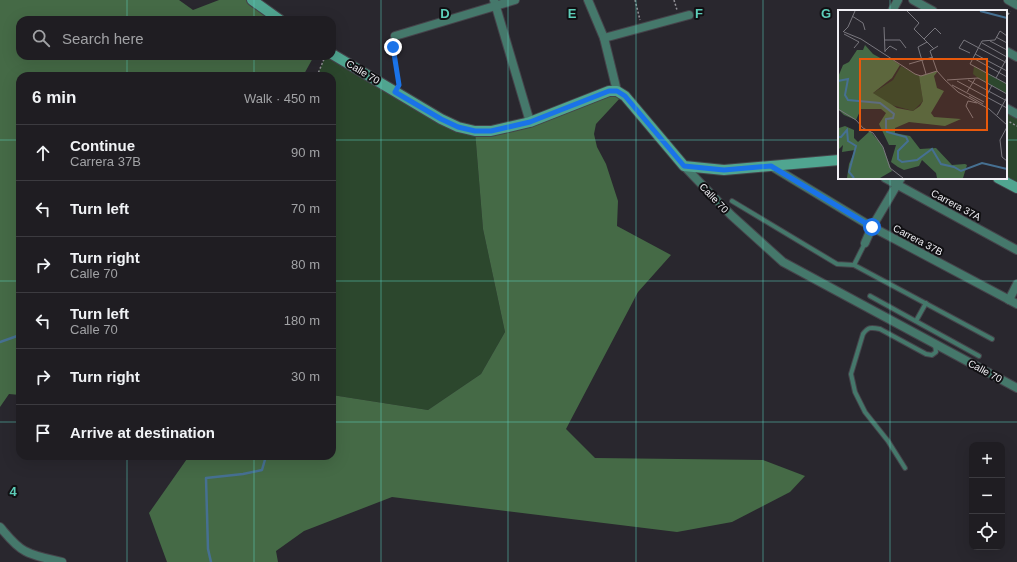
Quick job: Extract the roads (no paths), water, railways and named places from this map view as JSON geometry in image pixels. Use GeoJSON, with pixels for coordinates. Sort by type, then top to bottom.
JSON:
{"type":"FeatureCollection","features":[{"type":"Feature","properties":{"kind":"main road"},"geometry":{"type":"LineString","coordinates":[[252,0],[274,16]]}},
{"type":"Feature","properties":{"kind":"main road","name":"Calle 70"},"geometry":{"type":"LineString","coordinates":[[336,56],[441,119],[458,127],[475,131],[491,131],[530,122],[609,91],[617,91],[625,96],[684,166]]}},
{"type":"Feature","properties":{"kind":"main road"},"geometry":{"type":"LineString","coordinates":[[684,166],[724,170],[838,160]]}},
{"type":"Feature","properties":{"kind":"main road"},"geometry":{"type":"LineString","coordinates":[[1000,179],[1017,188]]}},
{"type":"Feature","properties":{"kind":"street"},"geometry":{"type":"LineString","coordinates":[[395,36],[495,3],[515,0]]}},
{"type":"Feature","properties":{"kind":"street"},"geometry":{"type":"LineString","coordinates":[[588,0],[604,38],[617,91]]}},
{"type":"Feature","properties":{"kind":"street"},"geometry":{"type":"LineString","coordinates":[[893,10],[898,0]]}},
{"type":"Feature","properties":{"kind":"street"},"geometry":{"type":"LineString","coordinates":[[913,0],[931,10]]}},
{"type":"Feature","properties":{"kind":"street"},"geometry":{"type":"LineString","coordinates":[[1008,0],[1017,5]]}},
{"type":"Feature","properties":{"kind":"street"},"geometry":{"type":"LineString","coordinates":[[495,3],[530,122]]}},
{"type":"Feature","properties":{"kind":"street"},"geometry":{"type":"LineString","coordinates":[[604,38],[689,15]]}},
{"type":"Feature","properties":{"kind":"street"},"geometry":{"type":"LineString","coordinates":[[1007,52],[1017,57]]}},
{"type":"Feature","properties":{"kind":"street"},"geometry":{"type":"LineString","coordinates":[[1007,109],[1017,114]]}},
{"type":"Feature","properties":{"kind":"street","name":"Calle 70"},"geometry":{"type":"LineString","coordinates":[[684,166],[731,215],[783,262],[1017,388]]}},
{"type":"Feature","properties":{"kind":"street","name":"Carrera 37B"},"geometry":{"type":"LineString","coordinates":[[771,166],[872,227],[1013,302]]}},
{"type":"Feature","properties":{"kind":"street"},"geometry":{"type":"LineString","coordinates":[[865,243],[872,227],[899,181]]}},
{"type":"Feature","properties":{"kind":"street","name":"Carrera 37A"},"geometry":{"type":"LineString","coordinates":[[899,181],[1017,250]]}},
{"type":"Feature","properties":{"kind":"street"},"geometry":{"type":"LineString","coordinates":[[1013,302],[1017,284]]}},
{"type":"Feature","properties":{"kind":"street"},"geometry":{"type":"LineString","coordinates":[[0,527],[10,539],[24,551],[62,562]]}},
{"type":"Feature","properties":{"kind":"lane"},"geometry":{"type":"LineString","coordinates":[[732,201],[837,264],[854,265],[992,339]]}},
{"type":"Feature","properties":{"kind":"lane"},"geometry":{"type":"LineString","coordinates":[[854,265],[865,243]]}},
{"type":"Feature","properties":{"kind":"lane"},"geometry":{"type":"LineString","coordinates":[[870,296],[979,356]]}},
{"type":"Feature","properties":{"kind":"lane"},"geometry":{"type":"LineString","coordinates":[[916,321],[926,303]]}},
{"type":"Feature","properties":{"kind":"lane"},"geometry":{"type":"LineString","coordinates":[[905,468],[888,441],[865,412],[855,392],[851,374],[863,334],[867,329],[872,327],[880,329],[926,354],[936,352],[935,345]]}},
{"type":"Feature","properties":{"kind":"waterway"},"geometry":{"type":"LineString","coordinates":[[0,342],[16,336]]}},
{"type":"Feature","properties":{"kind":"waterway"},"geometry":{"type":"LineString","coordinates":[[211,562],[208,549],[206,478],[243,474],[262,470],[265,460]]}}]}
